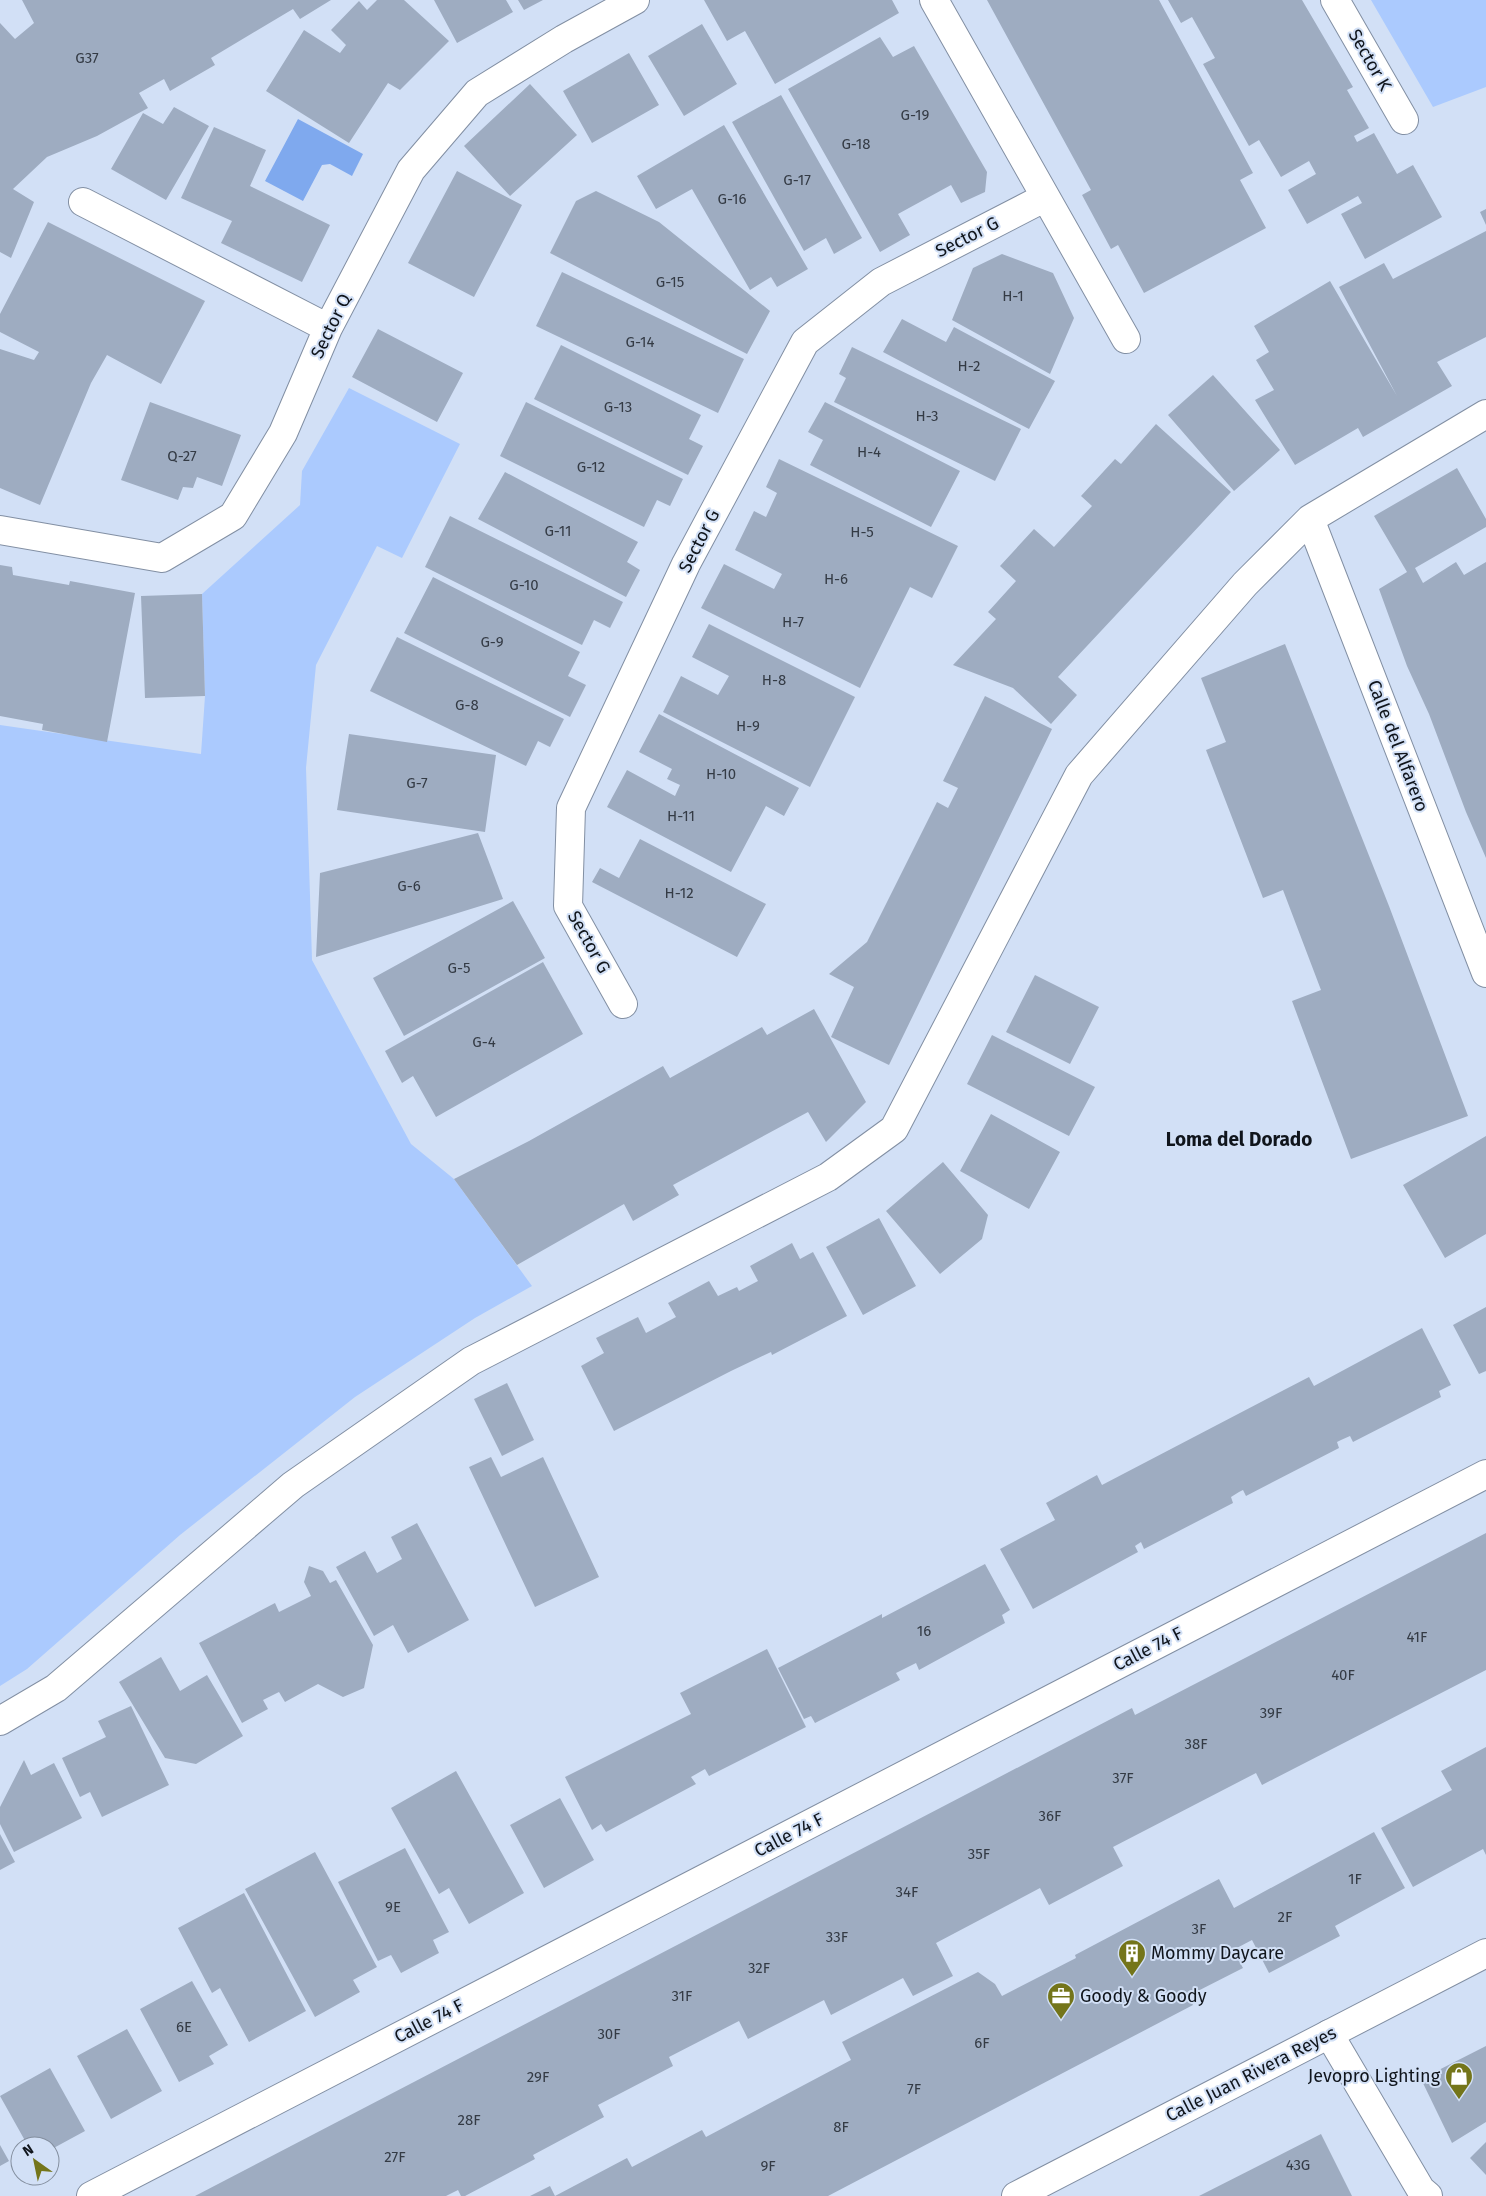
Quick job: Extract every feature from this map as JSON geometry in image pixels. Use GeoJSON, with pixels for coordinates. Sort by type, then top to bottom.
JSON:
{"type":"FeatureCollection","features":[{"type":"Feature","properties":{"kind":"street","name":"Sector Q"},"geometry":{"type":"LineString","coordinates":[[0,530],[162,558],[233,516],[283,432],[328,328],[411,170],[476,93],[564,39],[635,0]]}},
{"type":"Feature","properties":{"kind":"street"},"geometry":{"type":"LineString","coordinates":[[934,0],[1044,198],[1126,339]]}},
{"type":"Feature","properties":{"kind":"street","name":"Sector K"},"geometry":{"type":"LineString","coordinates":[[1335,0],[1404,120]]}},
{"type":"Feature","properties":{"kind":"street","name":"Sector G"},"geometry":{"type":"LineString","coordinates":[[623,1004],[568,906],[571,808],[686,564],[805,342],[881,282],[1044,198]]}},
{"type":"Feature","properties":{"kind":"street"},"geometry":{"type":"LineString","coordinates":[[83,202],[328,328]]}},
{"type":"Feature","properties":{"kind":"street"},"geometry":{"type":"LineString","coordinates":[[0,1721],[56,1688],[293,1485],[472,1361],[828,1177],[894,1129],[1078,775],[1245,584],[1310,518],[1486,414]]}},
{"type":"Feature","properties":{"kind":"street","name":"Calle del Alfarero"},"geometry":{"type":"LineString","coordinates":[[1310,518],[1486,972]]}},
{"type":"Feature","properties":{"kind":"street","name":"Calle 74 F"},"geometry":{"type":"LineString","coordinates":[[91,2196],[1486,1474]]}},
{"type":"Feature","properties":{"kind":"street","name":"Calle Juan Rivera Reyes"},"geometry":{"type":"LineString","coordinates":[[1016,2196],[1486,1953]]}},
{"type":"Feature","properties":{"kind":"street"},"geometry":{"type":"LineString","coordinates":[[1329,2034],[1421,2190],[1428,2196]]}},
{"type":"Feature","properties":{"kind":"shaded area"},"geometry":{"type":"Polygon","coordinates":[[[1371,0],[1486,0],[1486,87],[1433,107],[1371,0]]]}},
{"type":"Feature","properties":{"kind":"shaded area"},"geometry":{"type":"Polygon","coordinates":[[[298,119],[363,154],[352,176],[330,164],[322,165],[303,201],[265,181],[298,119]]]}},
{"type":"Feature","properties":{"kind":"shaded area"},"geometry":{"type":"Polygon","coordinates":[[[349,388],[460,444],[402,558],[377,546],[316,665],[306,768],[312,960],[411,1144],[454,1179],[532,1286],[475,1318],[355,1397],[180,1535],[27,1669],[0,1686],[0,725],[201,754],[205,696],[202,594],[300,505],[302,471],[349,388]]]}},
{"type":"Feature","properties":{"kind":"building"},"geometry":{"type":"Polygon","coordinates":[[[22,0],[331,0],[300,19],[293,9],[211,58],[215,65],[170,91],[164,79],[139,93],[148,108],[97,136],[47,157],[13,189],[34,202],[11,258],[0,252],[0,23],[15,39],[34,23],[22,0]]]}},
{"type":"Feature","properties":{"kind":"building"},"geometry":{"type":"Polygon","coordinates":[[[377,0],[404,0],[449,41],[400,90],[388,83],[349,143],[266,91],[304,30],[340,53],[346,45],[331,30],[359,1],[367,10],[377,0]]]}},
{"type":"Feature","properties":{"kind":"building"},"geometry":{"type":"Polygon","coordinates":[[[434,0],[506,0],[513,12],[457,43],[434,0]]]}},
{"type":"Feature","properties":{"kind":"building"},"geometry":{"type":"Polygon","coordinates":[[[518,0],[543,0],[524,10],[518,0]]]}},
{"type":"Feature","properties":{"kind":"building"},"geometry":{"type":"Polygon","coordinates":[[[704,0],[892,0],[899,13],[775,84],[745,31],[727,41],[704,0]]]}},
{"type":"Feature","properties":{"kind":"building"},"geometry":{"type":"Polygon","coordinates":[[[987,0],[1159,0],[1253,173],[1240,180],[1266,228],[1144,293],[1118,245],[1111,249],[1082,195],[1091,190],[987,0]]]}},
{"type":"Feature","properties":{"kind":"building"},"geometry":{"type":"Polygon","coordinates":[[[1168,0],[1302,0],[1353,87],[1347,90],[1369,128],[1354,136],[1357,142],[1374,133],[1397,174],[1413,165],[1442,217],[1365,259],[1341,214],[1362,203],[1358,196],[1307,224],[1288,190],[1316,174],[1309,161],[1281,177],[1259,140],[1249,146],[1203,64],[1215,58],[1192,17],[1181,23],[1168,0]]]}},
{"type":"Feature","properties":{"kind":"building"},"geometry":{"type":"Polygon","coordinates":[[[702,24],[737,84],[684,116],[648,56],[702,24]]]}},
{"type":"Feature","properties":{"kind":"building"},"geometry":{"type":"Polygon","coordinates":[[[880,37],[893,57],[914,46],[987,172],[985,192],[961,203],[951,185],[898,214],[910,235],[880,252],[788,89],[880,37]]]}},
{"type":"Feature","properties":{"kind":"building"},"geometry":{"type":"Polygon","coordinates":[[[629,53],[659,105],[592,143],[563,91],[629,53]]]}},
{"type":"Feature","properties":{"kind":"building"},"geometry":{"type":"Polygon","coordinates":[[[530,84],[577,135],[510,196],[464,146],[530,84]]]}},
{"type":"Feature","properties":{"kind":"building"},"geometry":{"type":"Polygon","coordinates":[[[781,95],[862,238],[834,254],[826,238],[804,251],[732,122],[781,95]]]}},
{"type":"Feature","properties":{"kind":"building"},"geometry":{"type":"Polygon","coordinates":[[[174,107],[209,126],[166,200],[111,169],[143,113],[163,124],[174,107]]]}},
{"type":"Feature","properties":{"kind":"building"},"geometry":{"type":"Polygon","coordinates":[[[724,125],[808,269],[777,287],[771,277],[750,290],[692,189],[656,209],[637,176],[724,125]]]}},
{"type":"Feature","properties":{"kind":"building"},"geometry":{"type":"Polygon","coordinates":[[[214,127],[266,150],[250,186],[330,225],[302,282],[221,243],[232,221],[181,198],[214,127]]]}},
{"type":"Feature","properties":{"kind":"building"},"geometry":{"type":"Polygon","coordinates":[[[457,171],[522,205],[474,297],[408,263],[457,171]]]}},
{"type":"Feature","properties":{"kind":"building"},"geometry":{"type":"Polygon","coordinates":[[[596,191],[659,222],[770,311],[747,354],[550,253],[576,201],[596,191]]]}},
{"type":"Feature","properties":{"kind":"building"},"geometry":{"type":"Polygon","coordinates":[[[1486,209],[1486,225],[1480,212],[1486,209]]]}},
{"type":"Feature","properties":{"kind":"building"},"geometry":{"type":"Polygon","coordinates":[[[48,222],[205,301],[161,384],[107,355],[91,383],[40,505],[0,488],[0,349],[34,360],[39,352],[0,332],[0,314],[48,222]]]}},
{"type":"Feature","properties":{"kind":"building"},"geometry":{"type":"Polygon","coordinates":[[[1486,231],[1486,337],[1437,362],[1452,386],[1363,437],[1358,428],[1295,465],[1255,400],[1274,390],[1256,360],[1269,352],[1254,326],[1330,281],[1397,396],[1339,287],[1384,263],[1393,279],[1486,231]]]}},
{"type":"Feature","properties":{"kind":"building"},"geometry":{"type":"Polygon","coordinates":[[[1002,254],[1053,273],[1074,318],[1050,374],[952,320],[973,268],[1002,254]]]}},
{"type":"Feature","properties":{"kind":"building"},"geometry":{"type":"Polygon","coordinates":[[[562,272],[744,359],[718,413],[536,326],[562,272]]]}},
{"type":"Feature","properties":{"kind":"building"},"geometry":{"type":"Polygon","coordinates":[[[902,319],[946,342],[954,327],[1055,381],[1029,429],[883,352],[902,319]]]}},
{"type":"Feature","properties":{"kind":"building"},"geometry":{"type":"Polygon","coordinates":[[[378,329],[463,373],[437,422],[352,377],[378,329]]]}},
{"type":"Feature","properties":{"kind":"building"},"geometry":{"type":"Polygon","coordinates":[[[561,345],[701,415],[689,439],[703,446],[688,475],[534,399],[561,345]]]}},
{"type":"Feature","properties":{"kind":"building"},"geometry":{"type":"Polygon","coordinates":[[[852,347],[1021,429],[995,481],[834,402],[846,378],[839,374],[852,347]]]}},
{"type":"Feature","properties":{"kind":"building"},"geometry":{"type":"Polygon","coordinates":[[[1213,375],[1280,450],[1234,491],[1168,415],[1213,375]]]}},
{"type":"Feature","properties":{"kind":"building"},"geometry":{"type":"Polygon","coordinates":[[[150,402],[241,435],[222,486],[197,477],[193,488],[183,487],[178,500],[121,480],[150,402]]]}},
{"type":"Feature","properties":{"kind":"building"},"geometry":{"type":"Polygon","coordinates":[[[526,402],[683,479],[670,506],[657,500],[644,527],[500,456],[526,402]]]}},
{"type":"Feature","properties":{"kind":"building"},"geometry":{"type":"Polygon","coordinates":[[[825,402],[960,471],[931,527],[810,465],[823,440],[808,432],[825,402]]]}},
{"type":"Feature","properties":{"kind":"building"},"geometry":{"type":"Polygon","coordinates":[[[1156,424],[1231,492],[1058,677],[1077,695],[1051,724],[1013,688],[953,665],[996,619],[988,612],[1016,581],[1000,566],[1034,529],[1054,547],[1092,506],[1081,496],[1115,459],[1121,464],[1156,424]]]}},
{"type":"Feature","properties":{"kind":"building"},"geometry":{"type":"Polygon","coordinates":[[[779,459],[958,546],[932,598],[910,587],[860,688],[701,608],[724,564],[774,589],[782,574],[735,550],[754,511],[766,517],[777,493],[766,487],[779,459]]]}},
{"type":"Feature","properties":{"kind":"building"},"geometry":{"type":"Polygon","coordinates":[[[1457,468],[1486,519],[1486,527],[1415,568],[1423,583],[1456,562],[1464,575],[1486,562],[1486,858],[1466,812],[1429,714],[1407,666],[1379,589],[1407,572],[1374,516],[1457,468]]]}},
{"type":"Feature","properties":{"kind":"building"},"geometry":{"type":"Polygon","coordinates":[[[505,472],[638,542],[627,562],[640,570],[626,597],[478,519],[505,472]]]}},
{"type":"Feature","properties":{"kind":"building"},"geometry":{"type":"Polygon","coordinates":[[[450,516],[623,602],[610,628],[594,620],[582,645],[425,567],[450,516]]]}},
{"type":"Feature","properties":{"kind":"building"},"geometry":{"type":"Polygon","coordinates":[[[0,565],[12,567],[13,575],[69,585],[70,581],[135,593],[107,742],[42,730],[43,724],[0,716],[0,565]]]}},
{"type":"Feature","properties":{"kind":"building"},"geometry":{"type":"Polygon","coordinates":[[[433,577],[580,652],[568,676],[586,685],[570,717],[404,633],[433,577]]]}},
{"type":"Feature","properties":{"kind":"building"},"geometry":{"type":"Polygon","coordinates":[[[202,594],[205,696],[145,698],[141,596],[202,594]]]}},
{"type":"Feature","properties":{"kind":"building"},"geometry":{"type":"Polygon","coordinates":[[[709,624],[855,697],[810,787],[663,712],[681,676],[718,695],[729,676],[692,657],[709,624]]]}},
{"type":"Feature","properties":{"kind":"building"},"geometry":{"type":"Polygon","coordinates":[[[397,637],[564,719],[550,747],[538,741],[526,766],[370,691],[397,637]]]}},
{"type":"Feature","properties":{"kind":"building"},"geometry":{"type":"Polygon","coordinates":[[[1285,644],[1389,906],[1468,1116],[1351,1159],[1292,1001],[1321,990],[1283,890],[1263,898],[1206,750],[1226,742],[1201,678],[1285,644]]]}},
{"type":"Feature","properties":{"kind":"building"},"geometry":{"type":"Polygon","coordinates":[[[985,696],[1052,729],[889,1065],[831,1037],[854,987],[829,974],[867,942],[937,802],[948,808],[958,788],[943,781],[985,696]]]}},
{"type":"Feature","properties":{"kind":"building"},"geometry":{"type":"Polygon","coordinates":[[[659,714],[799,788],[784,816],[766,806],[731,872],[607,807],[627,770],[675,796],[680,785],[667,779],[672,769],[639,752],[659,714]]]}},
{"type":"Feature","properties":{"kind":"building"},"geometry":{"type":"Polygon","coordinates":[[[349,734],[496,755],[485,832],[337,810],[349,734]]]}},
{"type":"Feature","properties":{"kind":"building"},"geometry":{"type":"Polygon","coordinates":[[[478,833],[503,899],[316,957],[320,873],[478,833]]]}},
{"type":"Feature","properties":{"kind":"building"},"geometry":{"type":"Polygon","coordinates":[[[640,839],[766,904],[737,957],[592,882],[600,868],[619,878],[640,839]]]}},
{"type":"Feature","properties":{"kind":"building"},"geometry":{"type":"Polygon","coordinates":[[[513,901],[545,958],[404,1036],[373,978],[513,901]]]}},
{"type":"Feature","properties":{"kind":"building"},"geometry":{"type":"Polygon","coordinates":[[[543,962],[583,1034],[436,1117],[413,1076],[402,1083],[385,1051],[543,962]]]}},
{"type":"Feature","properties":{"kind":"building"},"geometry":{"type":"Polygon","coordinates":[[[1035,975],[1099,1007],[1070,1064],[1006,1032],[1035,975]]]}},
{"type":"Feature","properties":{"kind":"building"},"geometry":{"type":"Polygon","coordinates":[[[814,1009],[866,1102],[826,1142],[808,1112],[673,1185],[679,1195],[633,1221],[624,1204],[517,1265],[454,1179],[529,1141],[663,1066],[670,1078],[762,1027],[767,1035],[814,1009]]]}},
{"type":"Feature","properties":{"kind":"building"},"geometry":{"type":"Polygon","coordinates":[[[992,1035],[1095,1087],[1069,1136],[967,1084],[992,1035]]]}},
{"type":"Feature","properties":{"kind":"building"},"geometry":{"type":"Polygon","coordinates":[[[991,1114],[1060,1152],[1029,1209],[960,1171],[991,1114]]]}},
{"type":"Feature","properties":{"kind":"building"},"geometry":{"type":"Polygon","coordinates":[[[1486,1136],[1486,1234],[1445,1258],[1403,1185],[1486,1136]]]}},
{"type":"Feature","properties":{"kind":"building"},"geometry":{"type":"Polygon","coordinates":[[[943,1162],[988,1215],[982,1239],[940,1274],[886,1211],[943,1162]]]}},
{"type":"Feature","properties":{"kind":"building"},"geometry":{"type":"Polygon","coordinates":[[[879,1218],[916,1286],[863,1315],[826,1247],[879,1218]]]}},
{"type":"Feature","properties":{"kind":"building"},"geometry":{"type":"Polygon","coordinates":[[[792,1243],[800,1259],[813,1252],[847,1316],[772,1355],[771,1352],[731,1371],[614,1431],[581,1366],[604,1353],[596,1338],[638,1317],[646,1333],[676,1317],[668,1303],[709,1281],[718,1296],[737,1287],[739,1291],[758,1281],[750,1266],[792,1243]]]}},
{"type":"Feature","properties":{"kind":"building"},"geometry":{"type":"Polygon","coordinates":[[[1486,1307],[1486,1371],[1479,1374],[1453,1325],[1486,1307]]]}},
{"type":"Feature","properties":{"kind":"building"},"geometry":{"type":"Polygon","coordinates":[[[1422,1328],[1451,1385],[1439,1391],[1441,1397],[1353,1442],[1350,1436],[1337,1442],[1339,1448],[1246,1496],[1243,1490],[1239,1492],[1231,1497],[1233,1503],[1144,1549],[1141,1542],[1135,1546],[1138,1552],[1033,1609],[1000,1549],[1055,1520],[1046,1503],[1097,1475],[1102,1485],[1309,1377],[1314,1386],[1422,1328]]]}},
{"type":"Feature","properties":{"kind":"building"},"geometry":{"type":"Polygon","coordinates":[[[507,1383],[534,1440],[502,1456],[474,1399],[507,1383]]]}},
{"type":"Feature","properties":{"kind":"building"},"geometry":{"type":"Polygon","coordinates":[[[491,1457],[501,1477],[543,1457],[599,1577],[535,1607],[469,1467],[491,1457]]]}},
{"type":"Feature","properties":{"kind":"building"},"geometry":{"type":"Polygon","coordinates":[[[417,1523],[469,1620],[408,1653],[393,1625],[374,1636],[336,1567],[365,1551],[377,1573],[402,1559],[391,1537],[417,1523]]]}},
{"type":"Feature","properties":{"kind":"building"},"geometry":{"type":"Polygon","coordinates":[[[1486,1533],[1486,1670],[1262,1785],[1256,1773],[1113,1847],[1123,1866],[1049,1905],[1040,1888],[936,1943],[953,1976],[913,1996],[903,1978],[831,2015],[824,2000],[748,2039],[739,2021],[669,2057],[673,2066],[598,2105],[604,2117],[533,2155],[535,2159],[465,2196],[461,2196],[458,2190],[446,2196],[195,2196],[1132,1708],[1135,1715],[1486,1533]]]}},
{"type":"Feature","properties":{"kind":"building"},"geometry":{"type":"Polygon","coordinates":[[[985,1564],[1010,1610],[1002,1615],[1005,1623],[919,1670],[916,1663],[896,1673],[900,1680],[815,1723],[811,1716],[804,1719],[778,1668],[882,1614],[882,1618],[985,1564]]]}},
{"type":"Feature","properties":{"kind":"building"},"geometry":{"type":"Polygon","coordinates":[[[309,1566],[323,1571],[330,1583],[336,1580],[373,1645],[364,1688],[343,1697],[318,1684],[285,1702],[279,1692],[263,1700],[268,1709],[242,1723],[199,1643],[275,1603],[279,1612],[311,1596],[304,1582],[309,1566]]]}},
{"type":"Feature","properties":{"kind":"building"},"geometry":{"type":"Polygon","coordinates":[[[767,1649],[806,1727],[709,1776],[705,1769],[691,1777],[696,1784],[606,1832],[601,1824],[592,1830],[565,1777],[691,1714],[680,1693],[767,1649]]]}},
{"type":"Feature","properties":{"kind":"building"},"geometry":{"type":"Polygon","coordinates":[[[161,1657],[180,1691],[207,1675],[243,1736],[196,1764],[165,1758],[119,1682],[161,1657]]]}},
{"type":"Feature","properties":{"kind":"building"},"geometry":{"type":"Polygon","coordinates":[[[131,1706],[169,1785],[102,1817],[90,1792],[80,1797],[62,1758],[106,1737],[98,1721],[131,1706]]]}},
{"type":"Feature","properties":{"kind":"building"},"geometry":{"type":"Polygon","coordinates":[[[1486,1747],[1486,1855],[1483,1849],[1413,1887],[1381,1828],[1452,1790],[1441,1771],[1486,1747]]]}},
{"type":"Feature","properties":{"kind":"building"},"geometry":{"type":"Polygon","coordinates":[[[24,1760],[31,1775],[54,1763],[82,1818],[14,1852],[0,1824],[0,1807],[24,1760]]]}},
{"type":"Feature","properties":{"kind":"building"},"geometry":{"type":"Polygon","coordinates":[[[456,1771],[524,1893],[469,1924],[449,1888],[439,1894],[391,1808],[456,1771]]]}},
{"type":"Feature","properties":{"kind":"building"},"geometry":{"type":"Polygon","coordinates":[[[560,1798],[594,1860],[544,1888],[510,1825],[560,1798]]]}},
{"type":"Feature","properties":{"kind":"building"},"geometry":{"type":"Polygon","coordinates":[[[1374,1832],[1405,1888],[1335,1926],[1340,1936],[1269,1973],[1252,1940],[1233,1950],[1243,1968],[1188,1996],[1193,2005],[828,2196],[555,2196],[627,2158],[632,2167],[702,2130],[706,2137],[851,2060],[842,2042],[978,1972],[995,1984],[1002,1996],[1076,1958],[1075,1955],[1219,1879],[1234,1908],[1374,1832]]]}},
{"type":"Feature","properties":{"kind":"building"},"geometry":{"type":"Polygon","coordinates":[[[0,1834],[15,1862],[0,1870],[0,1834]]]}},
{"type":"Feature","properties":{"kind":"building"},"geometry":{"type":"Polygon","coordinates":[[[405,1848],[449,1932],[433,1940],[439,1953],[401,1973],[391,1955],[378,1961],[338,1882],[405,1848]]]}},
{"type":"Feature","properties":{"kind":"building"},"geometry":{"type":"Polygon","coordinates":[[[315,1852],[377,1967],[353,1980],[360,1992],[315,2017],[245,1889],[315,1852]]]}},
{"type":"Feature","properties":{"kind":"building"},"geometry":{"type":"Polygon","coordinates":[[[244,1893],[306,2011],[249,2042],[220,1988],[212,1993],[178,1928],[244,1893]]]}},
{"type":"Feature","properties":{"kind":"building"},"geometry":{"type":"Polygon","coordinates":[[[192,1981],[228,2045],[209,2056],[214,2064],[179,2082],[140,2009],[192,1981]]]}},
{"type":"Feature","properties":{"kind":"building"},"geometry":{"type":"Polygon","coordinates":[[[127,2029],[162,2091],[111,2119],[77,2056],[127,2029]]]}},
{"type":"Feature","properties":{"kind":"building","name":"Jevopro Lighting"},"geometry":{"type":"Polygon","coordinates":[[[1486,2046],[1486,2122],[1452,2143],[1421,2079],[1486,2046]]]}},
{"type":"Feature","properties":{"kind":"building"},"geometry":{"type":"Polygon","coordinates":[[[50,2068],[85,2131],[60,2145],[60,2136],[22,2136],[0,2096],[50,2068]]]}},
{"type":"Feature","properties":{"kind":"building"},"geometry":{"type":"Polygon","coordinates":[[[1321,2134],[1352,2196],[1199,2196],[1321,2134]]]}},
{"type":"Feature","properties":{"kind":"building"},"geometry":{"type":"Polygon","coordinates":[[[1486,2142],[1486,2175],[1470,2158],[1486,2142]]]}},
{"type":"Feature","properties":{"kind":"building"},"geometry":{"type":"Polygon","coordinates":[[[0,2145],[9,2161],[0,2166],[0,2145]]]}},
{"type":"Feature","properties":{"kind":"building"},"geometry":{"type":"Polygon","coordinates":[[[550,2186],[555,2196],[530,2196],[550,2186]]]}},
{"type":"Feature","properties":{"kind":"place","name":"Mommy Daycare"},"geometry":{"type":"Point","coordinates":[1132,1977]}},
{"type":"Feature","properties":{"kind":"place","name":"Goody & Goody"},"geometry":{"type":"Point","coordinates":[1061,2020]}},
{"type":"Feature","properties":{"kind":"place","name":"Jevopro Lighting"},"geometry":{"type":"Point","coordinates":[1459,2100]}},
{"type":"Feature","properties":{"kind":"district","name":"Loma del Dorado"},"geometry":{"type":"Point","coordinates":[1239,1139]}}]}
